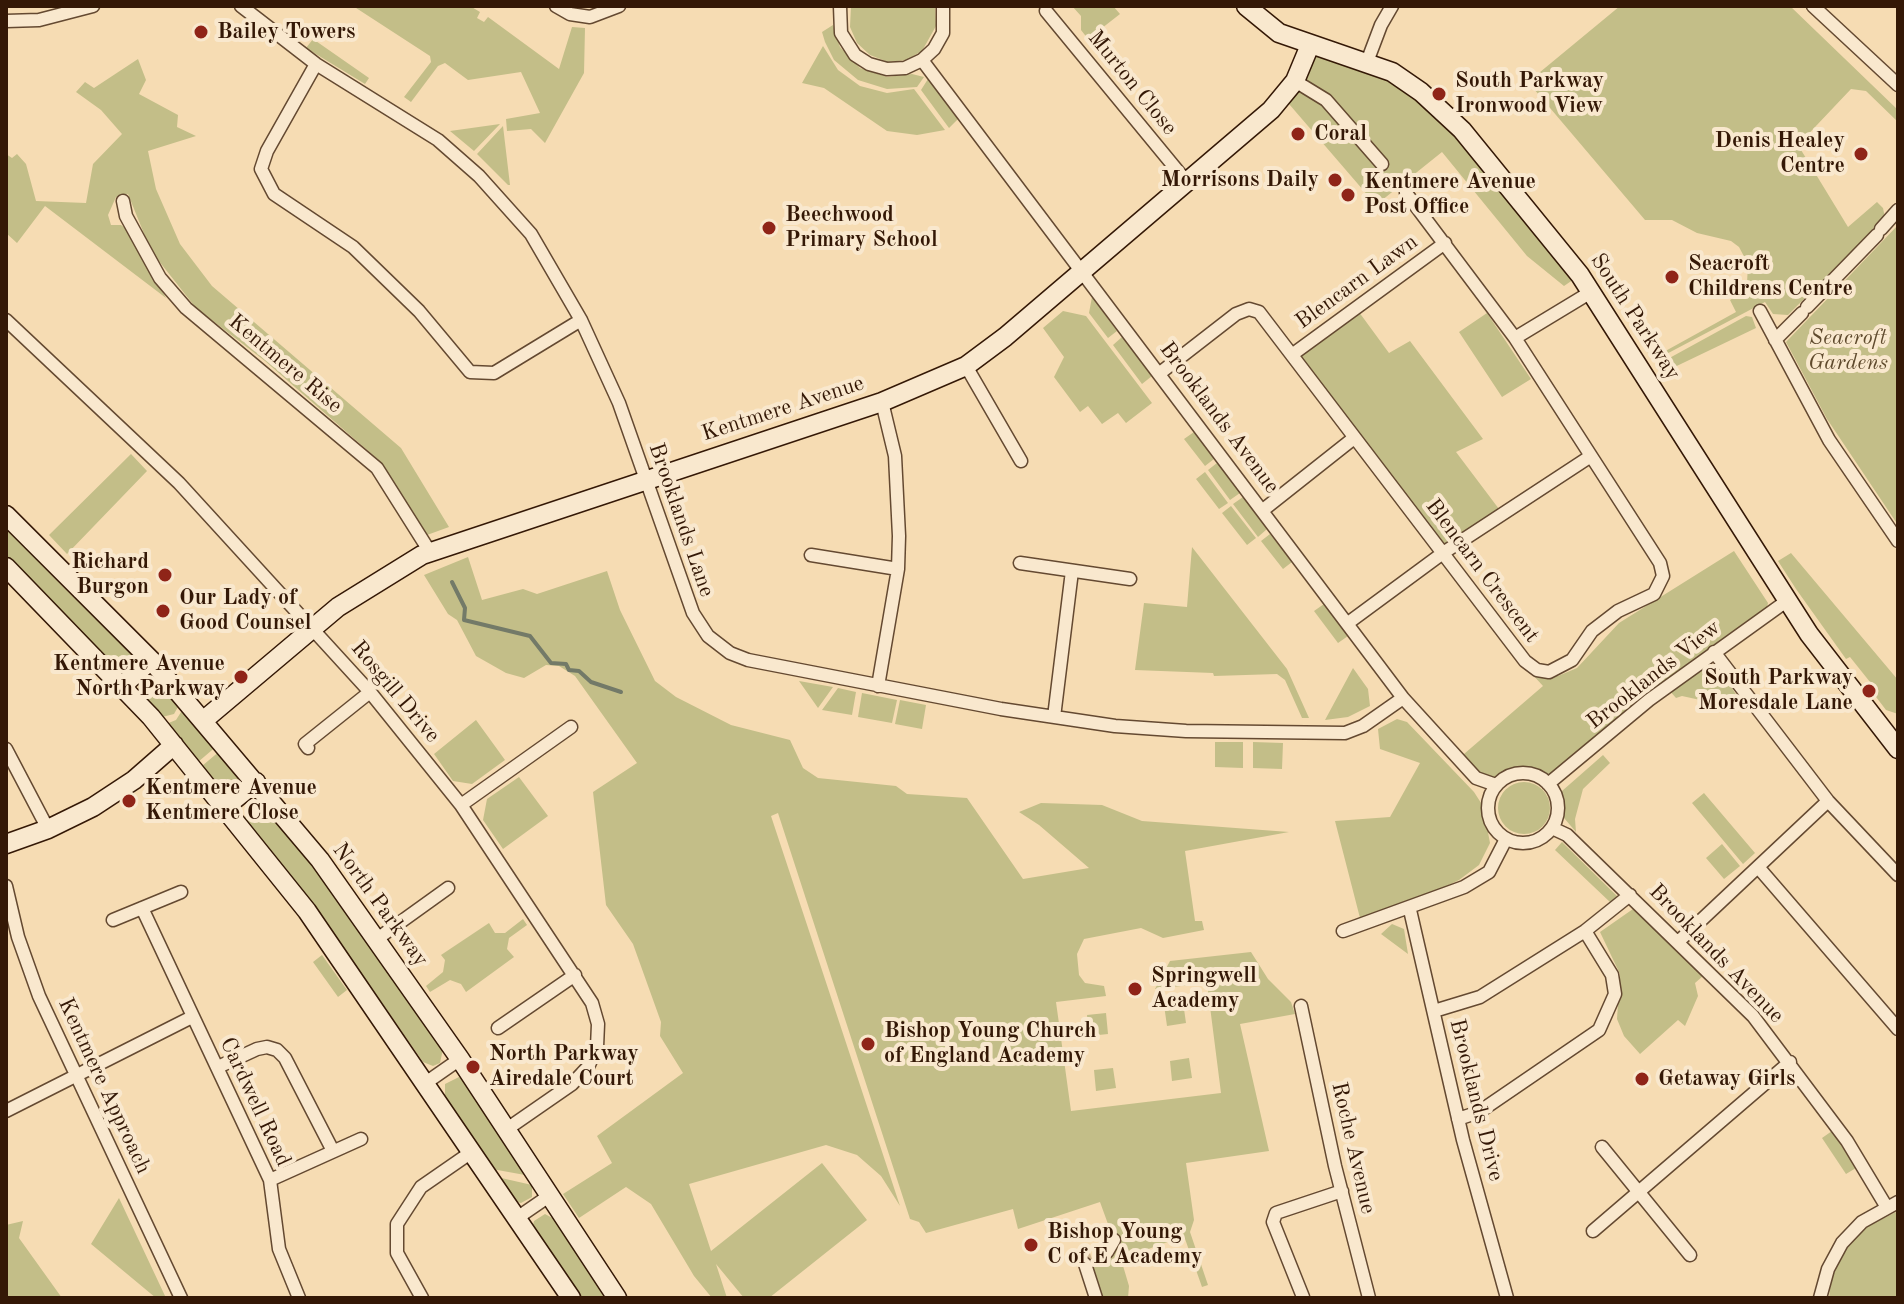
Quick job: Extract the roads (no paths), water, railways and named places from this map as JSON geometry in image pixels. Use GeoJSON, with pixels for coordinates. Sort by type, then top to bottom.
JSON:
{"type":"FeatureCollection","features":[{"type":"Feature","properties":{"kind":"street"},"geometry":{"type":"LineString","coordinates":[[6,21],[39,20],[93,6]]}},
{"type":"Feature","properties":{"kind":"street","name":"Brooklands Lane"},"geometry":{"type":"LineString","coordinates":[[241,6],[316,64],[438,140],[479,176],[531,234],[581,320],[619,403],[693,613],[715,642],[748,660],[878,686],[1054,717],[1186,731],[1328,734],[1363,726],[1403,698]]}},
{"type":"Feature","properties":{"kind":"street"},"geometry":{"type":"LineString","coordinates":[[556,6],[570,14],[590,17],[619,6]]}},
{"type":"Feature","properties":{"kind":"street"},"geometry":{"type":"LineString","coordinates":[[840,6],[841,33],[855,55],[869,64],[887,69],[905,68],[922,60],[943,33],[943,6]]}},
{"type":"Feature","properties":{"kind":"street","name":"South Parkway"},"geometry":{"type":"LineString","coordinates":[[1246,6],[1279,33],[1367,62],[1410,83],[1462,130],[1551,237],[1591,292],[1788,600],[1852,693],[1896,741]]}},
{"type":"Feature","properties":{"kind":"street"},"geometry":{"type":"LineString","coordinates":[[1367,62],[1392,6]]}},
{"type":"Feature","properties":{"kind":"street"},"geometry":{"type":"LineString","coordinates":[[1815,7],[1898,85]]}},
{"type":"Feature","properties":{"kind":"street","name":"Murton Close"},"geometry":{"type":"LineString","coordinates":[[1046,11],[1186,181]]}},
{"type":"Feature","properties":{"kind":"street","name":"Kentmere Avenue"},"geometry":{"type":"LineString","coordinates":[[204,720],[363,590],[430,552],[882,402],[966,366],[1005,337],[1271,110],[1295,81],[1310,45]]}},
{"type":"Feature","properties":{"kind":"street","name":"Brooklands Avenue"},"geometry":{"type":"LineString","coordinates":[[922,60],[1403,698],[1476,778],[1496,785]]}},
{"type":"Feature","properties":{"kind":"street"},"geometry":{"type":"LineString","coordinates":[[316,64],[267,151],[261,169],[274,194],[353,247],[419,311],[470,372],[494,373],[581,320]]}},
{"type":"Feature","properties":{"kind":"street"},"geometry":{"type":"LineString","coordinates":[[1295,81],[1326,100],[1382,164]]}},
{"type":"Feature","properties":{"kind":"street"},"geometry":{"type":"LineString","coordinates":[[1348,623],[1443,553],[1591,456],[1515,338],[1406,193]]}},
{"type":"Feature","properties":{"kind":"street","name":"Kentmere Rise"},"geometry":{"type":"LineString","coordinates":[[123,201],[126,216],[155,269],[186,308],[377,468],[430,552]]}},
{"type":"Feature","properties":{"kind":"street"},"geometry":{"type":"LineString","coordinates":[[1775,340],[1898,210]]}},
{"type":"Feature","properties":{"kind":"street","name":"Blencarn Lawn"},"geometry":{"type":"LineString","coordinates":[[1293,354],[1445,243]]}},
{"type":"Feature","properties":{"kind":"street"},"geometry":{"type":"LineString","coordinates":[[1515,338],[1591,292]]}},
{"type":"Feature","properties":{"kind":"street","name":"Blencarn Crescent"},"geometry":{"type":"LineString","coordinates":[[1160,373],[1236,314],[1249,309],[1259,312],[1525,661],[1537,670],[1549,672],[1572,660],[1592,631],[1618,611],[1654,594],[1663,576],[1660,563],[1591,456]]}},
{"type":"Feature","properties":{"kind":"street"},"geometry":{"type":"LineString","coordinates":[[1760,311],[1829,440],[1898,541]]}},
{"type":"Feature","properties":{"kind":"street","name":"Rosgill Drive"},"geometry":{"type":"LineString","coordinates":[[6,320],[179,483],[314,627],[461,805],[575,975],[592,1003],[598,1024],[597,1047],[588,1067],[572,1084],[507,1129]]}},
{"type":"Feature","properties":{"kind":"street"},"geometry":{"type":"LineString","coordinates":[[966,366],[1021,461]]}},
{"type":"Feature","properties":{"kind":"street"},"geometry":{"type":"LineString","coordinates":[[878,686],[898,569],[898,489],[893,443],[882,402]]}},
{"type":"Feature","properties":{"kind":"street"},"geometry":{"type":"LineString","coordinates":[[1263,510],[1354,438]]}},
{"type":"Feature","properties":{"kind":"street","name":"North Parkway"},"geometry":{"type":"LineString","coordinates":[[6,515],[151,660],[256,782],[377,939],[507,1129],[617,1298]]}},
{"type":"Feature","properties":{"kind":"street"},"geometry":{"type":"LineString","coordinates":[[811,555],[898,569]]}},
{"type":"Feature","properties":{"kind":"street"},"geometry":{"type":"LineString","coordinates":[[1020,563],[1130,579]]}},
{"type":"Feature","properties":{"kind":"street"},"geometry":{"type":"LineString","coordinates":[[6,567],[122,686],[174,745],[315,922],[427,1082],[571,1298]]}},
{"type":"Feature","properties":{"kind":"street"},"geometry":{"type":"LineString","coordinates":[[1054,717],[1072,571]]}},
{"type":"Feature","properties":{"kind":"street","name":"Brooklands View"},"geometry":{"type":"LineString","coordinates":[[1548,784],[1649,700],[1788,600]]}},
{"type":"Feature","properties":{"kind":"street"},"geometry":{"type":"LineString","coordinates":[[1714,652],[1828,801],[1898,875]]}},
{"type":"Feature","properties":{"kind":"street"},"geometry":{"type":"LineString","coordinates":[[122,686],[151,660]]}},
{"type":"Feature","properties":{"kind":"street"},"geometry":{"type":"LineString","coordinates":[[308,748],[305,744],[370,692]]}},
{"type":"Feature","properties":{"kind":"street"},"geometry":{"type":"LineString","coordinates":[[461,805],[571,727]]}},
{"type":"Feature","properties":{"kind":"street"},"geometry":{"type":"LineString","coordinates":[[6,844],[48,829],[134,780],[174,745]]}},
{"type":"Feature","properties":{"kind":"street"},"geometry":{"type":"LineString","coordinates":[[6,749],[48,829]]}},
{"type":"Feature","properties":{"kind":"street"},"geometry":{"type":"LineString","coordinates":[[1521,773],[1533,774],[1548,784],[1557,800],[1552,828],[1545,836],[1526,843],[1506,839],[1498,833],[1488,815],[1491,794],[1496,785],[1521,773]]}},
{"type":"Feature","properties":{"kind":"street"},"geometry":{"type":"LineString","coordinates":[[225,807],[256,782]]}},
{"type":"Feature","properties":{"kind":"street"},"geometry":{"type":"LineString","coordinates":[[1679,941],[1828,801]]}},
{"type":"Feature","properties":{"kind":"street","name":"Brooklands Avenue"},"geometry":{"type":"LineString","coordinates":[[1552,828],[1567,835],[1753,1016],[1790,1062],[1892,1204]]}},
{"type":"Feature","properties":{"kind":"street"},"geometry":{"type":"LineString","coordinates":[[1343,931],[1410,910],[1449,894],[1489,872],[1506,839]]}},
{"type":"Feature","properties":{"kind":"street"},"geometry":{"type":"LineString","coordinates":[[1758,867],[1898,1029]]}},
{"type":"Feature","properties":{"kind":"street","name":"Kentmere Approach"},"geometry":{"type":"LineString","coordinates":[[6,886],[18,937],[39,996],[181,1298]]}},
{"type":"Feature","properties":{"kind":"street"},"geometry":{"type":"LineString","coordinates":[[377,939],[448,888]]}},
{"type":"Feature","properties":{"kind":"street"},"geometry":{"type":"LineString","coordinates":[[113,920],[181,892]]}},
{"type":"Feature","properties":{"kind":"street"},"geometry":{"type":"LineString","coordinates":[[1434,1011],[1480,997],[1585,931],[1630,895]]}},
{"type":"Feature","properties":{"kind":"street","name":"Cardwell Road"},"geometry":{"type":"LineString","coordinates":[[142,908],[270,1180],[279,1249],[299,1298]]}},
{"type":"Feature","properties":{"kind":"street","name":"Brooklands Drive"},"geometry":{"type":"LineString","coordinates":[[1410,910],[1458,1119],[1507,1298]]}},
{"type":"Feature","properties":{"kind":"street"},"geometry":{"type":"LineString","coordinates":[[1458,1119],[1479,1112],[1599,1030],[1609,1012],[1612,975],[1585,931]]}},
{"type":"Feature","properties":{"kind":"street"},"geometry":{"type":"LineString","coordinates":[[494,1027],[575,975]]}},
{"type":"Feature","properties":{"kind":"street","name":"Roche Avenue"},"geometry":{"type":"LineString","coordinates":[[1301,1006],[1369,1298]]}},
{"type":"Feature","properties":{"kind":"street"},"geometry":{"type":"LineString","coordinates":[[6,1111],[192,1017]]}},
{"type":"Feature","properties":{"kind":"street"},"geometry":{"type":"LineString","coordinates":[[218,1067],[257,1049],[267,1047],[277,1050],[285,1058],[333,1151]]}},
{"type":"Feature","properties":{"kind":"street"},"geometry":{"type":"LineString","coordinates":[[427,1082],[460,1059]]}},
{"type":"Feature","properties":{"kind":"street"},"geometry":{"type":"LineString","coordinates":[[1593,1231],[1790,1062]]}},
{"type":"Feature","properties":{"kind":"street"},"geometry":{"type":"LineString","coordinates":[[270,1180],[362,1137]]}},
{"type":"Feature","properties":{"kind":"street"},"geometry":{"type":"LineString","coordinates":[[1602,1147],[1690,1255]]}},
{"type":"Feature","properties":{"kind":"street"},"geometry":{"type":"LineString","coordinates":[[422,1298],[397,1253],[397,1224],[421,1187],[473,1151]]}},
{"type":"Feature","properties":{"kind":"street"},"geometry":{"type":"LineString","coordinates":[[1303,1297],[1273,1222],[1281,1210],[1342,1191]]}},
{"type":"Feature","properties":{"kind":"street"},"geometry":{"type":"LineString","coordinates":[[517,1218],[549,1196]]}},
{"type":"Feature","properties":{"kind":"street"},"geometry":{"type":"LineString","coordinates":[[1820,1298],[1828,1269],[1842,1243],[1862,1222],[1892,1204]]}},
{"type":"Feature","properties":{"kind":"street"},"geometry":{"type":"LineString","coordinates":[[1085,1264],[1096,1298]]}},
{"type":"Feature","properties":{"kind":"waterway"},"geometry":{"type":"LineString","coordinates":[[452,582],[465,608],[464,620],[530,636],[551,663],[566,664],[569,670],[579,671],[591,682],[621,692]]}},
{"type":"Feature","properties":{"kind":"tunnel"},"geometry":{"type":"LineString","coordinates":[[1085,1264],[1084,1260],[1107,1252]]}},
{"type":"Feature","properties":{"kind":"place","name":"Bailey Towers"},"geometry":{"type":"Point","coordinates":[201,32]}},
{"type":"Feature","properties":{"kind":"place","name":"South Parkway Ironwood View"},"geometry":{"type":"Point","coordinates":[1439,94]}},
{"type":"Feature","properties":{"kind":"place","name":"Coral"},"geometry":{"type":"Point","coordinates":[1298,134]}},
{"type":"Feature","properties":{"kind":"place","name":"Denis Healey Centre"},"geometry":{"type":"Point","coordinates":[1861,154]}},
{"type":"Feature","properties":{"kind":"place","name":"Morrisons Daily"},"geometry":{"type":"Point","coordinates":[1335,180]}},
{"type":"Feature","properties":{"kind":"place","name":"Kentmere Avenue Post Office"},"geometry":{"type":"Point","coordinates":[1348,195]}},
{"type":"Feature","properties":{"kind":"place","name":"Beechwood Primary School"},"geometry":{"type":"Point","coordinates":[769,228]}},
{"type":"Feature","properties":{"kind":"place","name":"Seacroft Childrens Centre"},"geometry":{"type":"Point","coordinates":[1672,277]}},
{"type":"Feature","properties":{"kind":"place","name":"Richard Burgon"},"geometry":{"type":"Point","coordinates":[165,575]}},
{"type":"Feature","properties":{"kind":"place","name":"Our Lady of Good Counsel"},"geometry":{"type":"Point","coordinates":[163,611]}},
{"type":"Feature","properties":{"kind":"place","name":"Kentmere Avenue North Parkway"},"geometry":{"type":"Point","coordinates":[241,677]}},
{"type":"Feature","properties":{"kind":"place","name":"South Parkway Moresdale Lane"},"geometry":{"type":"Point","coordinates":[1869,691]}},
{"type":"Feature","properties":{"kind":"place","name":"Kentmere Avenue Kentmere Close"},"geometry":{"type":"Point","coordinates":[129,801]}},
{"type":"Feature","properties":{"kind":"place","name":"Springwell Academy"},"geometry":{"type":"Point","coordinates":[1135,989]}},
{"type":"Feature","properties":{"kind":"place","name":"Bishop Young Church of England Academy"},"geometry":{"type":"Point","coordinates":[868,1044]}},
{"type":"Feature","properties":{"kind":"place","name":"North Parkway Airedale Court"},"geometry":{"type":"Point","coordinates":[473,1067]}},
{"type":"Feature","properties":{"kind":"place","name":"Getaway Girls"},"geometry":{"type":"Point","coordinates":[1642,1079]}},
{"type":"Feature","properties":{"kind":"place","name":"Bishop Young C of E Academy"},"geometry":{"type":"Point","coordinates":[1031,1245]}},
{"type":"Feature","properties":{"kind":"park label","name":"Seacroft Gardens"},"geometry":{"type":"Point","coordinates":[1848,350]}}]}
